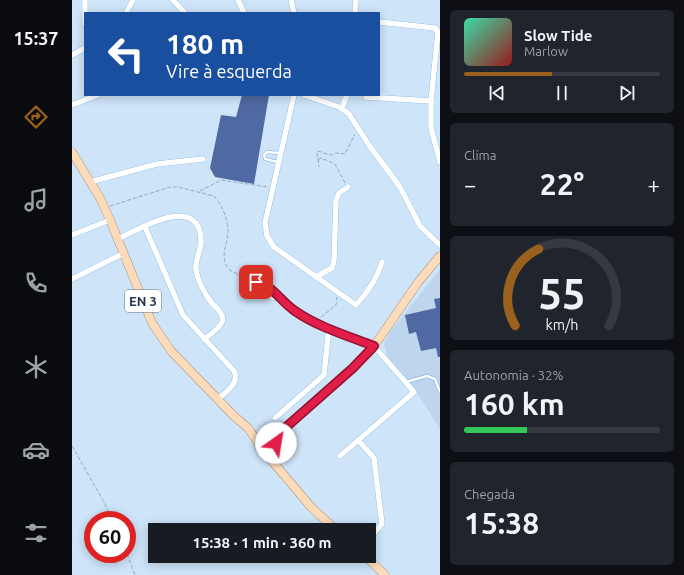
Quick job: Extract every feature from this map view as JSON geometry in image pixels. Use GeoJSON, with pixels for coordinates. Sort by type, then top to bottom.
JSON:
{"type":"FeatureCollection","features":[{"type":"Feature","properties":{"kind":"main road","name":"EN 3"},"geometry":{"type":"LineString","coordinates":[[72,152],[110,220],[152,323],[171,351],[248,428],[275,465],[311,507],[328,523]]}},
{"type":"Feature","properties":{"kind":"main road"},"geometry":{"type":"LineString","coordinates":[[285,428],[266,434],[259,438],[261,446],[267,450],[275,444],[285,428],[353,368],[374,346],[419,281],[440,256]]}},
{"type":"Feature","properties":{"kind":"main road","name":"EN 3"},"geometry":{"type":"LineString","coordinates":[[248,428],[274,436],[275,444]]}},
{"type":"Feature","properties":{"kind":"main road"},"geometry":{"type":"LineString","coordinates":[[275,444],[275,465]]}},
{"type":"Feature","properties":{"kind":"main road"},"geometry":{"type":"LineString","coordinates":[[372,563],[385,575]]}},
{"type":"Feature","properties":{"kind":"street"},"geometry":{"type":"LineString","coordinates":[[85,0],[85,12]]}},
{"type":"Feature","properties":{"kind":"street"},"geometry":{"type":"LineString","coordinates":[[127,12],[133,0]]}},
{"type":"Feature","properties":{"kind":"street"},"geometry":{"type":"LineString","coordinates":[[173,0],[184,12]]}},
{"type":"Feature","properties":{"kind":"street"},"geometry":{"type":"LineString","coordinates":[[238,0],[244,12]]}},
{"type":"Feature","properties":{"kind":"street"},"geometry":{"type":"LineString","coordinates":[[291,0],[294,12]]}},
{"type":"Feature","properties":{"kind":"street"},"geometry":{"type":"LineString","coordinates":[[355,12],[356,0]]}},
{"type":"Feature","properties":{"kind":"street"},"geometry":{"type":"LineString","coordinates":[[380,22],[434,28],[438,32],[431,101],[431,128],[440,162]]}},
{"type":"Feature","properties":{"kind":"street"},"geometry":{"type":"LineString","coordinates":[[72,55],[84,49]]}},
{"type":"Feature","properties":{"kind":"street"},"geometry":{"type":"LineString","coordinates":[[72,105],[95,96]]}},
{"type":"Feature","properties":{"kind":"street"},"geometry":{"type":"LineString","coordinates":[[294,96],[265,223],[268,236],[274,247],[356,305],[366,294],[379,274],[382,262]]}},
{"type":"Feature","properties":{"kind":"street"},"geometry":{"type":"LineString","coordinates":[[307,96],[342,108],[349,114],[400,187],[420,226],[440,245]]}},
{"type":"Feature","properties":{"kind":"street"},"geometry":{"type":"LineString","coordinates":[[342,108],[346,96]]}},
{"type":"Feature","properties":{"kind":"street"},"geometry":{"type":"LineString","coordinates":[[366,97],[431,101]]}},
{"type":"Feature","properties":{"kind":"street"},"geometry":{"type":"LineString","coordinates":[[90,182],[157,164],[203,159]]}},
{"type":"Feature","properties":{"kind":"street"},"geometry":{"type":"LineString","coordinates":[[316,277],[332,268],[334,261],[336,200],[339,193],[348,187]]}},
{"type":"Feature","properties":{"kind":"street"},"geometry":{"type":"LineString","coordinates":[[118,239],[175,215],[191,219],[197,226],[202,240],[197,258],[196,269],[206,294],[223,319],[222,324],[204,339]]}},
{"type":"Feature","properties":{"kind":"street"},"geometry":{"type":"LineString","coordinates":[[72,235],[110,220]]}},
{"type":"Feature","properties":{"kind":"street"},"geometry":{"type":"LineString","coordinates":[[145,227],[183,315],[237,376],[236,381],[218,399]]}},
{"type":"Feature","properties":{"kind":"street"},"geometry":{"type":"LineString","coordinates":[[72,279],[124,253]]}},
{"type":"Feature","properties":{"kind":"street"},"geometry":{"type":"LineString","coordinates":[[248,280],[264,284],[274,290],[280,298],[295,311],[374,346],[414,392],[340,456]]}},
{"type":"Feature","properties":{"kind":"street"},"geometry":{"type":"LineString","coordinates":[[275,418],[324,375],[329,327]]}},
{"type":"Feature","properties":{"kind":"street"},"geometry":{"type":"LineString","coordinates":[[358,440],[374,458],[382,524],[376,531]]}},
{"type":"Feature","properties":{"kind":"lane"},"geometry":{"type":"LineString","coordinates":[[279,163],[265,159],[264,155],[271,151],[281,153]]}},
{"type":"Feature","properties":{"kind":"lane"},"geometry":{"type":"LineString","coordinates":[[406,382],[428,376],[435,379],[440,392]]}},
{"type":"Feature","properties":{"kind":"path"},"geometry":{"type":"LineString","coordinates":[[319,167],[318,151],[330,156],[336,153],[345,154],[354,136],[357,125]]}},
{"type":"Feature","properties":{"kind":"path"},"geometry":{"type":"LineString","coordinates":[[318,159],[321,158],[335,164],[348,187]]}},
{"type":"Feature","properties":{"kind":"path"},"geometry":{"type":"LineString","coordinates":[[200,192],[221,180],[274,187]]}},
{"type":"Feature","properties":{"kind":"path"},"geometry":{"type":"LineString","coordinates":[[104,208],[170,187],[178,187],[214,196],[224,212],[228,232],[224,257],[226,263],[230,270],[248,280]]}},
{"type":"Feature","properties":{"kind":"path"},"geometry":{"type":"LineString","coordinates":[[317,322],[320,317],[336,304],[338,292]]}},
{"type":"Feature","properties":{"kind":"path"},"geometry":{"type":"LineString","coordinates":[[72,446],[101,496],[108,511]]}},
{"type":"Feature","properties":{"kind":"path"},"geometry":{"type":"LineString","coordinates":[[130,563],[135,575]]}},
{"type":"Feature","properties":{"kind":"shaded area"},"geometry":{"type":"Polygon","coordinates":[[[440,269],[440,429],[412,385],[387,356],[384,344],[390,332],[440,269]]]}},
{"type":"Feature","properties":{"kind":"building"},"geometry":{"type":"Polygon","coordinates":[[[242,96],[269,96],[254,184],[215,177],[210,168],[221,115],[236,117],[242,96]]]}},
{"type":"Feature","properties":{"kind":"building"},"geometry":{"type":"Polygon","coordinates":[[[440,298],[440,357],[438,357],[436,348],[421,351],[416,332],[409,334],[405,315],[436,308],[434,299],[440,298]]]}},
{"type":"Feature","properties":{"kind":"route"},"geometry":{"type":"LineString","coordinates":[[256,282],[264,284],[274,290],[280,298],[295,311],[338,332],[374,346],[353,368],[285,428],[276,440],[276,443]]}}]}
